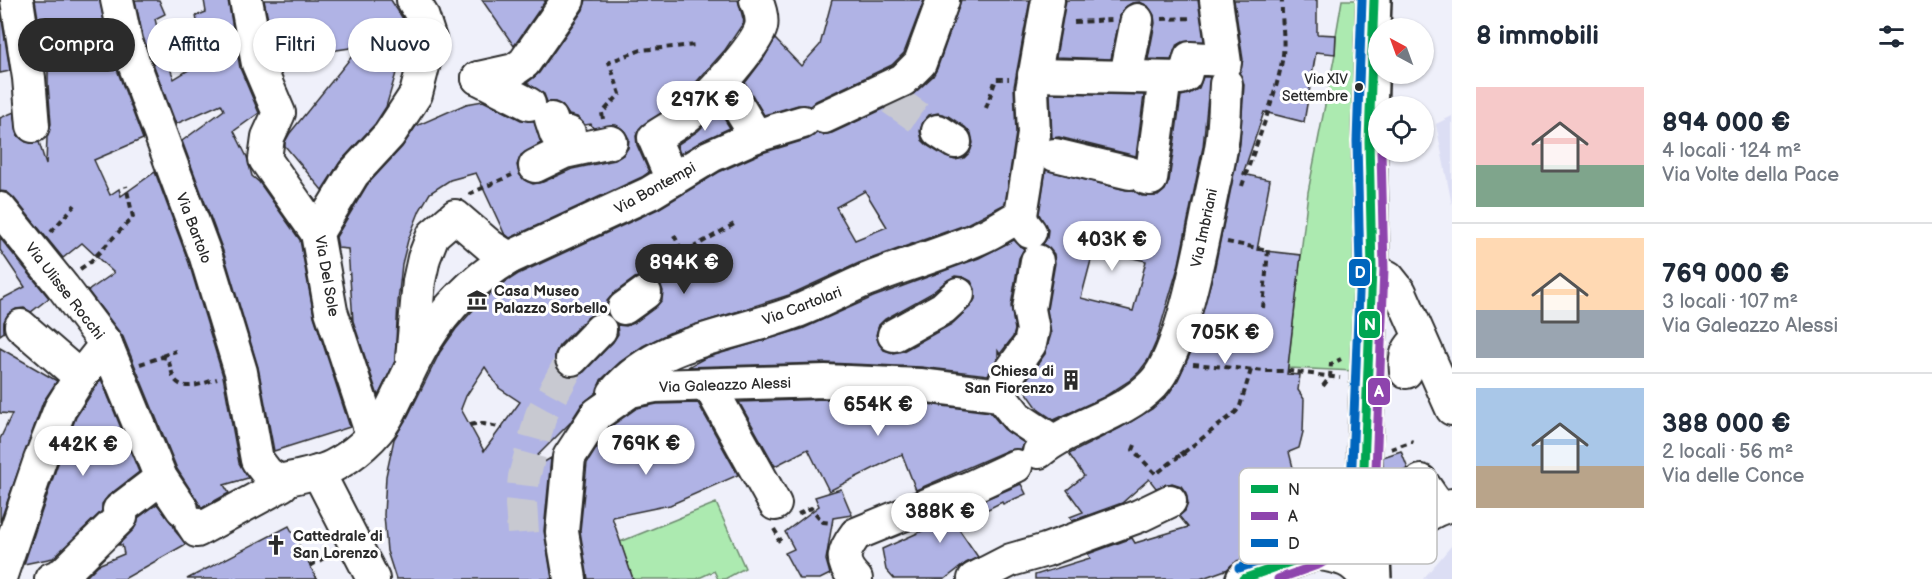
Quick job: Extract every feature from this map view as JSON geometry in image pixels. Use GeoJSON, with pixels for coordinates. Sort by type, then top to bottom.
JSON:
{"type":"FeatureCollection","features":[{"type":"Feature","properties":{"kind":"main road"},"geometry":{"type":"LineString","coordinates":[[1364,468],[1372,269],[1369,141],[1374,0]]}},
{"type":"Feature","properties":{"kind":"main road"},"geometry":{"type":"LineString","coordinates":[[1243,579],[1285,564]]}},
{"type":"Feature","properties":{"kind":"main road"},"geometry":{"type":"LineString","coordinates":[[1373,564],[1374,579]]}},
{"type":"Feature","properties":{"kind":"street"},"geometry":{"type":"LineString","coordinates":[[17,0],[29,78],[33,126]]}},
{"type":"Feature","properties":{"kind":"street","name":"Via Bartolo"},"geometry":{"type":"LineString","coordinates":[[117,0],[126,42],[206,257],[243,380],[257,460],[267,473],[296,484]]}},
{"type":"Feature","properties":{"kind":"street"},"geometry":{"type":"LineString","coordinates":[[246,0],[258,64],[279,112],[268,137],[265,159],[317,232]]}},
{"type":"Feature","properties":{"kind":"street"},"geometry":{"type":"LineString","coordinates":[[535,166],[573,130],[478,78],[514,70],[524,63],[567,0]]}},
{"type":"Feature","properties":{"kind":"street"},"geometry":{"type":"LineString","coordinates":[[672,180],[654,138],[686,117],[737,65],[755,40],[761,27],[761,13],[756,0]]}},
{"type":"Feature","properties":{"kind":"street","name":"Via Bontempi"},"geometry":{"type":"LineString","coordinates":[[412,364],[442,318],[461,296],[478,278],[508,258],[650,194],[711,156],[756,136],[888,94],[920,63],[943,0]]}},
{"type":"Feature","properties":{"kind":"street"},"geometry":{"type":"LineString","coordinates":[[1036,453],[1018,418],[1000,395],[1007,375],[1030,344],[1033,330],[1029,309],[1030,236],[1041,152],[1034,134],[1032,90],[1048,0]]}},
{"type":"Feature","properties":{"kind":"street","name":"Via Del Sole"},"geometry":{"type":"LineString","coordinates":[[372,435],[331,311],[317,232],[353,174],[389,135],[416,94],[430,39],[418,8]]}},
{"type":"Feature","properties":{"kind":"street","name":"Via Imbriani"},"geometry":{"type":"LineString","coordinates":[[1164,369],[1181,323],[1203,237],[1223,136],[1225,69],[1209,9]]}},
{"type":"Feature","properties":{"kind":"street"},"geometry":{"type":"LineString","coordinates":[[1125,76],[1148,19]]}},
{"type":"Feature","properties":{"kind":"street"},"geometry":{"type":"LineString","coordinates":[[1034,75],[1165,78],[1185,76],[1190,57],[1225,69]]}},
{"type":"Feature","properties":{"kind":"street"},"geometry":{"type":"LineString","coordinates":[[1041,152],[1142,177],[1165,78]]}},
{"type":"Feature","properties":{"kind":"street"},"geometry":{"type":"LineString","coordinates":[[730,93],[756,136]]}},
{"type":"Feature","properties":{"kind":"street"},"geometry":{"type":"LineString","coordinates":[[694,130],[711,156]]}},
{"type":"Feature","properties":{"kind":"street","name":"Via Ulisse Rocchi"},"geometry":{"type":"LineString","coordinates":[[0,209],[60,283],[105,344],[161,478],[190,521],[296,484]]}},
{"type":"Feature","properties":{"kind":"street"},"geometry":{"type":"LineString","coordinates":[[372,577],[296,484],[332,467],[358,449],[386,418],[412,364],[418,281],[433,234],[454,216],[508,258]]}},
{"type":"Feature","properties":{"kind":"street","name":"Via Cartolari"},"geometry":{"type":"LineString","coordinates":[[597,414],[622,384],[658,358],[708,338],[794,313],[865,280],[984,235],[1030,236]]}},
{"type":"Feature","properties":{"kind":"street"},"geometry":{"type":"LineString","coordinates":[[1372,269],[1388,277],[1401,292],[1452,409]]}},
{"type":"Feature","properties":{"kind":"street"},"geometry":{"type":"LineString","coordinates":[[894,335],[943,308],[958,294]]}},
{"type":"Feature","properties":{"kind":"street"},"geometry":{"type":"LineString","coordinates":[[21,326],[80,377]]}},
{"type":"Feature","properties":{"kind":"street"},"geometry":{"type":"LineString","coordinates":[[572,359],[600,330]]}},
{"type":"Feature","properties":{"kind":"street"},"geometry":{"type":"LineString","coordinates":[[1406,372],[1405,360],[1408,351],[1420,338]]}},
{"type":"Feature","properties":{"kind":"street"},"geometry":{"type":"LineString","coordinates":[[0,578],[60,409],[105,344]]}},
{"type":"Feature","properties":{"kind":"street"},"geometry":{"type":"LineString","coordinates":[[856,579],[845,563],[845,549],[856,534],[971,487],[1113,412],[1139,397],[1154,383],[1164,369]]}},
{"type":"Feature","properties":{"kind":"street","name":"Via Galeazzo Alessi"},"geometry":{"type":"LineString","coordinates":[[570,579],[562,532],[569,457],[597,414],[630,391],[655,386],[825,381],[920,385],[1000,395]]}},
{"type":"Feature","properties":{"kind":"street"},"geometry":{"type":"LineString","coordinates":[[709,385],[775,504]]}},
{"type":"Feature","properties":{"kind":"street"},"geometry":{"type":"LineString","coordinates":[[51,579],[63,574],[121,517],[119,510],[161,478]]}},
{"type":"Feature","properties":{"kind":"street"},"geometry":{"type":"LineString","coordinates":[[974,579],[1011,560],[1047,550],[1139,516],[1170,501]]}},
{"type":"Feature","properties":{"kind":"street"},"geometry":{"type":"LineString","coordinates":[[1352,564],[1366,579]]}},
{"type":"Feature","properties":{"kind":"path"},"geometry":{"type":"LineString","coordinates":[[1240,191],[1273,99],[1283,59],[1282,0]]}},
{"type":"Feature","properties":{"kind":"path"},"geometry":{"type":"LineString","coordinates":[[1148,19],[1209,9]]}},
{"type":"Feature","properties":{"kind":"path"},"geometry":{"type":"LineString","coordinates":[[573,130],[604,129],[602,112],[620,94],[609,62],[641,50],[695,45]]}},
{"type":"Feature","properties":{"kind":"path"},"geometry":{"type":"LineString","coordinates":[[986,108],[991,95]]}},
{"type":"Feature","properties":{"kind":"path"},"geometry":{"type":"LineString","coordinates":[[476,190],[535,166]]}},
{"type":"Feature","properties":{"kind":"path"},"geometry":{"type":"LineString","coordinates":[[60,283],[90,262],[133,216],[126,186]]}},
{"type":"Feature","properties":{"kind":"path"},"geometry":{"type":"LineString","coordinates":[[33,249],[75,206]]}},
{"type":"Feature","properties":{"kind":"path"},"geometry":{"type":"LineString","coordinates":[[692,249],[736,223]]}},
{"type":"Feature","properties":{"kind":"path"},"geometry":{"type":"LineString","coordinates":[[674,236],[680,247]]}},
{"type":"Feature","properties":{"kind":"path"},"geometry":{"type":"LineString","coordinates":[[1228,242],[1268,250],[1263,308]]}},
{"type":"Feature","properties":{"kind":"path"},"geometry":{"type":"LineString","coordinates":[[132,367],[176,351]]}},
{"type":"Feature","properties":{"kind":"path"},"geometry":{"type":"LineString","coordinates":[[162,357],[169,361],[175,380],[180,385],[189,386],[222,378]]}},
{"type":"Feature","properties":{"kind":"path"},"geometry":{"type":"LineString","coordinates":[[1164,369],[1177,362],[1368,380]]}},
{"type":"Feature","properties":{"kind":"path"},"geometry":{"type":"LineString","coordinates":[[1265,364],[1265,371]]}},
{"type":"Feature","properties":{"kind":"path"},"geometry":{"type":"LineString","coordinates":[[1323,386],[1330,377],[1331,364]]}},
{"type":"Feature","properties":{"kind":"path"},"geometry":{"type":"LineString","coordinates":[[1135,445],[1133,450],[1156,474],[1236,412],[1251,370]]}},
{"type":"Feature","properties":{"kind":"path"},"geometry":{"type":"LineString","coordinates":[[470,425],[479,423],[503,428]]}},
{"type":"Feature","properties":{"kind":"path"},"geometry":{"type":"LineString","coordinates":[[1181,451],[1185,456]]}},
{"type":"Feature","properties":{"kind":"path"},"geometry":{"type":"LineString","coordinates":[[310,566],[333,553]]}},
{"type":"Feature","properties":{"kind":"shaded area"},"geometry":{"type":"Polygon","coordinates":[[[1452,116],[1452,205],[1436,124],[1452,116]]]}},
{"type":"Feature","properties":{"kind":"shaded area"},"geometry":{"type":"Polygon","coordinates":[[[1452,545],[1452,579],[1423,579],[1452,545]]]}},
{"type":"Feature","properties":{"kind":"green space"},"geometry":{"type":"Polygon","coordinates":[[[1342,0],[1369,0],[1355,371],[1288,368],[1308,192],[1335,54],[1342,0]]]}},
{"type":"Feature","properties":{"kind":"green space"},"geometry":{"type":"Polygon","coordinates":[[[716,503],[745,568],[725,579],[718,579],[714,571],[697,579],[633,579],[620,542],[716,503]]]}},
{"type":"Feature","properties":{"kind":"building"},"geometry":{"type":"Polygon","coordinates":[[[35,0],[100,0],[103,18],[38,18],[35,0]]]}},
{"type":"Feature","properties":{"kind":"building"},"geometry":{"type":"Polygon","coordinates":[[[135,0],[159,0],[165,14],[157,18],[147,18],[147,48],[135,0]]]}},
{"type":"Feature","properties":{"kind":"building"},"geometry":{"type":"Polygon","coordinates":[[[204,0],[228,0],[231,18],[196,18],[196,16],[206,12],[204,0]]]}},
{"type":"Feature","properties":{"kind":"building"},"geometry":{"type":"Polygon","coordinates":[[[264,0],[391,0],[402,18],[348,18],[348,48],[336,50],[336,18],[268,18],[264,0]]]}},
{"type":"Feature","properties":{"kind":"building"},"geometry":{"type":"Polygon","coordinates":[[[482,0],[546,0],[514,46],[482,0]]]}},
{"type":"Feature","properties":{"kind":"building"},"geometry":{"type":"Polygon","coordinates":[[[586,0],[738,0],[744,22],[725,50],[691,88],[675,103],[639,129],[636,136],[637,145],[649,172],[642,177],[510,238],[504,233],[476,173],[450,180],[430,193],[420,210],[408,240],[402,264],[395,361],[378,396],[353,321],[348,249],[338,248],[336,237],[367,185],[402,147],[416,126],[466,104],[483,101],[521,120],[534,121],[541,143],[521,155],[517,165],[519,174],[524,180],[533,184],[572,169],[615,160],[623,155],[628,148],[629,139],[624,130],[616,125],[593,128],[591,124],[585,125],[577,117],[569,115],[562,105],[547,102],[544,94],[527,83],[539,73],[583,10],[586,0]]]}},
{"type":"Feature","properties":{"kind":"building"},"geometry":{"type":"Polygon","coordinates":[[[832,0],[924,0],[904,53],[892,65],[810,106],[798,105],[764,115],[745,83],[775,39],[801,66],[820,45],[832,0]]]}},
{"type":"Feature","properties":{"kind":"building"},"geometry":{"type":"Polygon","coordinates":[[[961,0],[1030,0],[1014,87],[1016,133],[1005,204],[965,225],[859,263],[789,295],[669,333],[643,346],[620,362],[601,380],[597,392],[582,404],[570,423],[536,457],[541,464],[551,458],[544,531],[552,579],[396,579],[387,551],[384,515],[386,476],[394,439],[440,352],[456,329],[495,289],[518,274],[658,209],[719,172],[762,153],[808,139],[817,133],[823,135],[832,133],[911,96],[933,76],[961,0]],[[938,113],[929,115],[920,131],[922,140],[946,157],[955,160],[964,158],[970,152],[973,143],[971,133],[948,116],[938,113]],[[865,191],[836,207],[855,240],[887,227],[865,191]],[[643,275],[635,278],[607,301],[608,314],[596,313],[588,317],[559,346],[555,354],[555,363],[560,372],[568,377],[584,372],[613,342],[618,334],[617,325],[626,326],[634,323],[662,300],[663,291],[660,283],[653,277],[643,275]],[[485,367],[466,396],[461,409],[484,451],[520,402],[499,388],[485,367]]]}},
{"type":"Feature","properties":{"kind":"building"},"geometry":{"type":"Polygon","coordinates":[[[1066,0],[1198,0],[1204,41],[1183,42],[1176,46],[1171,60],[1148,59],[1155,23],[1154,15],[1148,6],[1140,2],[1132,3],[1124,8],[1120,16],[1111,59],[1056,57],[1066,0]]]}},
{"type":"Feature","properties":{"kind":"building"},"geometry":{"type":"Polygon","coordinates":[[[1234,0],[1317,0],[1317,34],[1336,35],[1335,54],[1316,52],[1304,122],[1264,112],[1243,174],[1270,180],[1257,250],[1301,255],[1287,374],[1300,375],[1298,390],[1304,399],[1303,432],[1299,448],[1289,452],[1293,468],[1239,468],[1239,560],[1228,569],[1200,579],[1035,579],[1035,575],[1090,558],[1088,554],[1132,538],[1135,543],[1188,527],[1179,516],[1185,511],[1188,503],[1186,493],[1181,486],[1172,483],[1156,488],[1149,479],[1122,503],[1072,521],[1070,517],[1083,512],[1067,490],[1084,476],[1069,454],[1152,409],[1168,395],[1190,354],[1214,271],[1240,144],[1244,85],[1239,73],[1243,60],[1234,0]]]}},
{"type":"Feature","properties":{"kind":"building"},"geometry":{"type":"Polygon","coordinates":[[[0,8],[10,71],[0,73],[0,8]]]}},
{"type":"Feature","properties":{"kind":"building"},"geometry":{"type":"Polygon","coordinates":[[[348,61],[348,72],[396,72],[386,107],[375,124],[340,162],[322,190],[285,146],[290,133],[348,61]]]}},
{"type":"Feature","properties":{"kind":"building"},"geometry":{"type":"Polygon","coordinates":[[[241,70],[259,113],[234,131],[247,157],[252,176],[259,182],[300,240],[314,316],[350,427],[274,451],[258,367],[223,251],[182,141],[224,110],[221,104],[176,124],[156,72],[171,72],[174,79],[185,72],[241,70]]]}},
{"type":"Feature","properties":{"kind":"building"},"geometry":{"type":"Polygon","coordinates":[[[48,72],[118,72],[143,139],[94,160],[110,195],[119,189],[121,196],[155,172],[189,263],[223,376],[239,463],[248,478],[224,485],[229,493],[202,508],[177,469],[123,337],[88,291],[114,273],[82,243],[63,258],[14,198],[7,192],[0,191],[0,118],[14,112],[18,136],[26,142],[39,142],[46,165],[47,137],[51,124],[48,72]]]}},
{"type":"Feature","properties":{"kind":"building"},"geometry":{"type":"Polygon","coordinates":[[[1203,77],[1210,77],[1203,147],[1179,264],[1156,342],[1148,360],[1129,381],[1104,397],[1054,420],[1039,410],[1022,386],[1045,354],[1051,334],[1047,309],[1055,263],[1054,254],[1043,244],[1048,230],[1039,214],[1046,170],[1133,190],[1142,196],[1158,196],[1165,190],[1169,181],[1181,96],[1199,88],[1203,77]],[[1094,249],[1081,298],[1133,311],[1146,261],[1094,249]]]}},
{"type":"Feature","properties":{"kind":"building"},"geometry":{"type":"Polygon","coordinates":[[[1050,93],[1144,95],[1136,156],[1059,137],[1052,138],[1050,93]]]}},
{"type":"Feature","properties":{"kind":"building"},"geometry":{"type":"Polygon","coordinates":[[[719,110],[730,128],[680,154],[677,145],[698,131],[719,110]]]}},
{"type":"Feature","properties":{"kind":"building"},"geometry":{"type":"Polygon","coordinates":[[[0,238],[49,298],[31,312],[24,308],[16,309],[8,314],[4,322],[4,332],[0,335],[0,300],[25,287],[0,250],[0,238]]]}},
{"type":"Feature","properties":{"kind":"building"},"geometry":{"type":"Polygon","coordinates":[[[1014,240],[1024,249],[1019,258],[1011,306],[1015,330],[1013,337],[1000,354],[998,351],[998,358],[988,375],[921,367],[826,363],[688,367],[705,358],[802,329],[873,297],[979,258],[1014,240]],[[955,276],[932,293],[885,319],[879,325],[876,335],[884,350],[893,353],[903,351],[952,324],[975,299],[975,289],[971,281],[955,276]]]}},
{"type":"Feature","properties":{"kind":"building"},"geometry":{"type":"Polygon","coordinates":[[[0,348],[57,381],[43,402],[0,522],[0,439],[12,414],[0,413],[0,348]]]}},
{"type":"Feature","properties":{"kind":"building"},"geometry":{"type":"Polygon","coordinates":[[[101,379],[139,472],[108,496],[102,504],[102,511],[53,558],[24,564],[76,417],[101,379]]]}},
{"type":"Feature","properties":{"kind":"building"},"geometry":{"type":"Polygon","coordinates":[[[825,399],[919,403],[990,412],[1004,429],[1024,443],[1022,449],[1008,450],[916,490],[902,454],[829,491],[808,449],[775,466],[739,402],[825,399]]]}},
{"type":"Feature","properties":{"kind":"building"},"geometry":{"type":"Polygon","coordinates":[[[698,403],[738,475],[670,505],[612,517],[633,579],[588,579],[580,531],[587,463],[610,427],[637,408],[657,404],[698,403]]]}},
{"type":"Feature","properties":{"kind":"building"},"geometry":{"type":"Polygon","coordinates":[[[1401,451],[1408,468],[1383,468],[1383,457],[1401,451]]]}},
{"type":"Feature","properties":{"kind":"building"},"geometry":{"type":"Polygon","coordinates":[[[1021,484],[1026,494],[1003,504],[1002,502],[956,525],[978,557],[945,579],[894,579],[886,570],[882,549],[931,527],[930,523],[1021,484]]]}},
{"type":"Feature","properties":{"kind":"building"},"geometry":{"type":"Polygon","coordinates":[[[841,489],[852,515],[833,518],[826,560],[830,574],[820,579],[799,579],[785,553],[794,549],[785,532],[819,506],[815,497],[841,489]]]}},
{"type":"Feature","properties":{"kind":"building"},"geometry":{"type":"Polygon","coordinates":[[[157,504],[186,544],[124,579],[84,579],[98,565],[124,554],[122,545],[118,545],[134,529],[138,518],[157,504]]]}},
{"type":"Feature","properties":{"kind":"building","name":"Cattedrale di San Lorenzo"},"geometry":{"type":"Polygon","coordinates":[[[289,526],[317,579],[187,579],[289,526]]]}},
{"type":"Feature","properties":{"kind":"tunnel"},"geometry":{"type":"LineString","coordinates":[[892,99],[938,131]]}},
{"type":"Feature","properties":{"kind":"tunnel"},"geometry":{"type":"LineString","coordinates":[[523,533],[521,504],[524,477],[541,415],[572,359]]}},
{"type":"Feature","properties":{"kind":"transit line","name":"D"},"geometry":{"type":"LineString","coordinates":[[1352,468],[1360,269],[1357,141],[1362,0]]}},
{"type":"Feature","properties":{"kind":"transit line","name":"N"},"geometry":{"type":"LineString","coordinates":[[1364,468],[1372,269],[1369,141],[1374,0]]}},
{"type":"Feature","properties":{"kind":"transit line","name":"A"},"geometry":{"type":"LineString","coordinates":[[1376,468],[1384,269],[1381,162]]}},
{"type":"Feature","properties":{"kind":"transit line","name":"D"},"geometry":{"type":"LineString","coordinates":[[1239,568],[1252,564]]}},
{"type":"Feature","properties":{"kind":"transit line","name":"N"},"geometry":{"type":"LineString","coordinates":[[1243,579],[1285,564]]}},
{"type":"Feature","properties":{"kind":"transit line","name":"A"},"geometry":{"type":"LineString","coordinates":[[1278,579],[1320,564]]}},
{"type":"Feature","properties":{"kind":"place","name":"Via XIV Settembre"},"geometry":{"type":"Point","coordinates":[1359,87]}},
{"type":"Feature","properties":{"kind":"place","name":"Casa Museo Palazzo Sorbello"},"geometry":{"type":"Point","coordinates":[477,300]}},
{"type":"Feature","properties":{"kind":"place","name":"Chiesa di San Fiorenzo"},"geometry":{"type":"Point","coordinates":[1071,380]}},
{"type":"Feature","properties":{"kind":"place","name":"Cattedrale di San Lorenzo"},"geometry":{"type":"Point","coordinates":[276,545]}}]}
